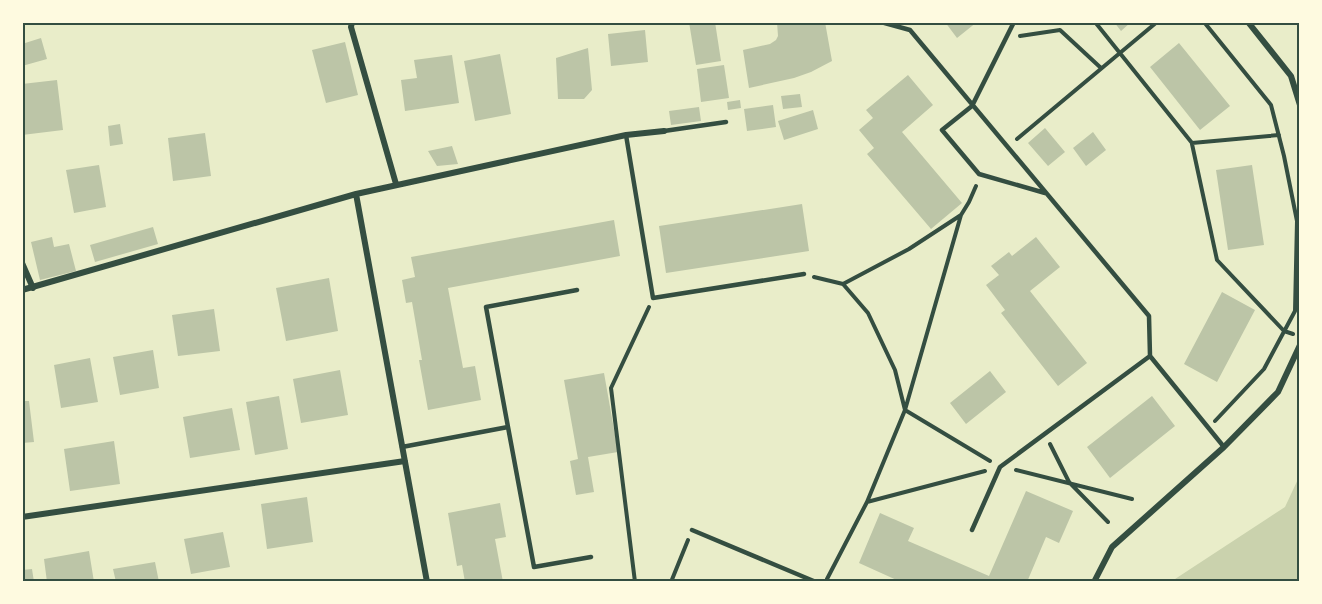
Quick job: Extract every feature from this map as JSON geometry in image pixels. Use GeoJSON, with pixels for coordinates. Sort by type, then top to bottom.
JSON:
{"type":"FeatureCollection","features":[{"type":"Feature","properties":{"kind":"street"},"geometry":{"type":"LineString","coordinates":[[352,22],[351,27],[396,184]]}},
{"type":"Feature","properties":{"kind":"street"},"geometry":{"type":"LineString","coordinates":[[1248,22],[1291,76],[1299,105]]}},
{"type":"Feature","properties":{"kind":"street"},"geometry":{"type":"LineString","coordinates":[[22,290],[396,184],[626,135],[664,130]]}},
{"type":"Feature","properties":{"kind":"street"},"geometry":{"type":"LineString","coordinates":[[356,194],[427,582]]}},
{"type":"Feature","properties":{"kind":"street"},"geometry":{"type":"LineString","coordinates":[[22,263],[33,288]]}},
{"type":"Feature","properties":{"kind":"street"},"geometry":{"type":"LineString","coordinates":[[1094,582],[1112,547],[1224,447],[1278,392],[1299,345]]}},
{"type":"Feature","properties":{"kind":"street"},"geometry":{"type":"LineString","coordinates":[[22,517],[405,461]]}},
{"type":"Feature","properties":{"kind":"lane"},"geometry":{"type":"LineString","coordinates":[[881,22],[910,30],[1149,315],[1150,356],[1224,447]]}},
{"type":"Feature","properties":{"kind":"lane"},"geometry":{"type":"LineString","coordinates":[[1014,22],[972,106],[942,130],[981,175],[1045,193]]}},
{"type":"Feature","properties":{"kind":"lane"},"geometry":{"type":"LineString","coordinates":[[664,130],[726,122]]}},
{"type":"Feature","properties":{"kind":"lane"},"geometry":{"type":"LineString","coordinates":[[626,135],[653,298],[804,274]]}},
{"type":"Feature","properties":{"kind":"lane"},"geometry":{"type":"LineString","coordinates":[[577,290],[486,307],[534,567],[591,557]]}},
{"type":"Feature","properties":{"kind":"lane"},"geometry":{"type":"LineString","coordinates":[[972,530],[1000,467],[1150,356]]}},
{"type":"Feature","properties":{"kind":"lane"},"geometry":{"type":"LineString","coordinates":[[402,447],[508,427]]}},
{"type":"Feature","properties":{"kind":"lane"},"geometry":{"type":"LineString","coordinates":[[692,530],[816,582]]}},
{"type":"Feature","properties":{"kind":"path"},"geometry":{"type":"LineString","coordinates":[[1095,22],[1192,143],[1217,260],[1284,330]]}},
{"type":"Feature","properties":{"kind":"path"},"geometry":{"type":"LineString","coordinates":[[1007,147],[1157,22]]}},
{"type":"Feature","properties":{"kind":"path"},"geometry":{"type":"LineString","coordinates":[[1204,22],[1271,105],[1297,220],[1295,311],[1264,369],[1209,428]]}},
{"type":"Feature","properties":{"kind":"path"},"geometry":{"type":"LineString","coordinates":[[1006,38],[1059,30],[1101,68]]}},
{"type":"Feature","properties":{"kind":"path"},"geometry":{"type":"LineString","coordinates":[[1192,143],[1279,135]]}},
{"type":"Feature","properties":{"kind":"path"},"geometry":{"type":"LineString","coordinates":[[826,582],[867,502],[905,410],[961,214],[981,175]]}},
{"type":"Feature","properties":{"kind":"path"},"geometry":{"type":"LineString","coordinates":[[843,284],[909,249],[961,214]]}},
{"type":"Feature","properties":{"kind":"path"},"geometry":{"type":"LineString","coordinates":[[804,274],[843,284],[868,313],[896,370],[905,410],[1000,467],[1132,498]]}},
{"type":"Feature","properties":{"kind":"path"},"geometry":{"type":"LineString","coordinates":[[635,582],[611,388],[653,298]]}},
{"type":"Feature","properties":{"kind":"path"},"geometry":{"type":"LineString","coordinates":[[1045,434],[1069,482],[1108,522]]}},
{"type":"Feature","properties":{"kind":"path"},"geometry":{"type":"LineString","coordinates":[[867,502],[1000,467]]}},
{"type":"Feature","properties":{"kind":"path"},"geometry":{"type":"LineString","coordinates":[[672,582],[692,530]]}},
{"type":"Feature","properties":{"kind":"green space"},"geometry":{"type":"Polygon","coordinates":[[[1299,477],[1299,581],[1172,581],[1285,507],[1299,477]]]}},
{"type":"Feature","properties":{"kind":"building"},"geometry":{"type":"Polygon","coordinates":[[[689,22],[715,22],[721,61],[696,65],[689,22]]]}},
{"type":"Feature","properties":{"kind":"building"},"geometry":{"type":"Polygon","coordinates":[[[777,22],[825,22],[832,61],[794,78],[749,88],[743,50],[770,44],[776,40],[777,22]]]}},
{"type":"Feature","properties":{"kind":"building"},"geometry":{"type":"Polygon","coordinates":[[[945,22],[977,22],[957,38],[945,22]]]}},
{"type":"Feature","properties":{"kind":"building"},"geometry":{"type":"Polygon","coordinates":[[[1114,22],[1131,22],[1121,31],[1114,22]]]}},
{"type":"Feature","properties":{"kind":"building"},"geometry":{"type":"Polygon","coordinates":[[[645,30],[648,62],[611,66],[608,34],[645,30]]]}},
{"type":"Feature","properties":{"kind":"building"},"geometry":{"type":"Polygon","coordinates":[[[41,38],[47,59],[22,66],[22,44],[41,38]]]}},
{"type":"Feature","properties":{"kind":"building"},"geometry":{"type":"Polygon","coordinates":[[[345,42],[358,95],[326,103],[312,50],[345,42]]]}},
{"type":"Feature","properties":{"kind":"building"},"geometry":{"type":"Polygon","coordinates":[[[1179,43],[1230,106],[1200,130],[1150,67],[1179,43]]]}},
{"type":"Feature","properties":{"kind":"building"},"geometry":{"type":"Polygon","coordinates":[[[588,48],[592,90],[584,99],[558,99],[556,58],[588,48]]]}},
{"type":"Feature","properties":{"kind":"building"},"geometry":{"type":"Polygon","coordinates":[[[500,54],[511,114],[475,121],[464,61],[500,54]]]}},
{"type":"Feature","properties":{"kind":"building"},"geometry":{"type":"Polygon","coordinates":[[[452,55],[459,103],[405,111],[401,80],[417,78],[414,60],[452,55]]]}},
{"type":"Feature","properties":{"kind":"building"},"geometry":{"type":"Polygon","coordinates":[[[724,65],[729,98],[701,102],[697,69],[724,65]]]}},
{"type":"Feature","properties":{"kind":"building"},"geometry":{"type":"Polygon","coordinates":[[[908,75],[933,105],[902,132],[962,203],[931,229],[867,154],[874,148],[859,130],[873,118],[866,110],[908,75]]]}},
{"type":"Feature","properties":{"kind":"building"},"geometry":{"type":"Polygon","coordinates":[[[57,80],[63,130],[22,135],[22,84],[57,80]]]}},
{"type":"Feature","properties":{"kind":"building"},"geometry":{"type":"Polygon","coordinates":[[[800,94],[802,107],[783,109],[781,96],[800,94]]]}},
{"type":"Feature","properties":{"kind":"building"},"geometry":{"type":"Polygon","coordinates":[[[740,100],[741,108],[728,110],[727,102],[740,100]]]}},
{"type":"Feature","properties":{"kind":"building"},"geometry":{"type":"Polygon","coordinates":[[[773,105],[776,127],[747,131],[744,109],[773,105]]]}},
{"type":"Feature","properties":{"kind":"building"},"geometry":{"type":"Polygon","coordinates":[[[699,107],[701,121],[671,125],[669,111],[699,107]]]}},
{"type":"Feature","properties":{"kind":"building"},"geometry":{"type":"Polygon","coordinates":[[[813,110],[818,129],[784,140],[778,121],[813,110]]]}},
{"type":"Feature","properties":{"kind":"building"},"geometry":{"type":"Polygon","coordinates":[[[120,124],[123,144],[110,146],[108,126],[120,124]]]}},
{"type":"Feature","properties":{"kind":"building"},"geometry":{"type":"Polygon","coordinates":[[[1045,128],[1065,152],[1048,166],[1028,143],[1045,128]]]}},
{"type":"Feature","properties":{"kind":"building"},"geometry":{"type":"Polygon","coordinates":[[[1093,132],[1106,150],[1086,166],[1073,148],[1093,132]]]}},
{"type":"Feature","properties":{"kind":"building"},"geometry":{"type":"Polygon","coordinates":[[[205,133],[211,176],[173,181],[168,138],[205,133]]]}},
{"type":"Feature","properties":{"kind":"building"},"geometry":{"type":"Polygon","coordinates":[[[452,146],[458,164],[437,166],[428,151],[452,146]]]}},
{"type":"Feature","properties":{"kind":"building"},"geometry":{"type":"Polygon","coordinates":[[[99,165],[106,207],[74,213],[66,170],[99,165]]]}},
{"type":"Feature","properties":{"kind":"building"},"geometry":{"type":"Polygon","coordinates":[[[1252,165],[1264,245],[1228,250],[1216,170],[1252,165]]]}},
{"type":"Feature","properties":{"kind":"building"},"geometry":{"type":"Polygon","coordinates":[[[802,204],[809,251],[666,273],[659,226],[802,204]]]}},
{"type":"Feature","properties":{"kind":"building"},"geometry":{"type":"Polygon","coordinates":[[[614,220],[620,256],[448,288],[463,368],[475,366],[481,400],[428,410],[412,302],[406,303],[402,280],[415,277],[411,257],[614,220]]]}},
{"type":"Feature","properties":{"kind":"building"},"geometry":{"type":"Polygon","coordinates":[[[153,227],[158,244],[95,262],[90,245],[153,227]]]}},
{"type":"Feature","properties":{"kind":"building"},"geometry":{"type":"Polygon","coordinates":[[[52,237],[54,247],[69,244],[76,271],[40,280],[31,242],[52,237]]]}},
{"type":"Feature","properties":{"kind":"building"},"geometry":{"type":"Polygon","coordinates":[[[1036,237],[1060,267],[1030,291],[1087,363],[1058,386],[1001,313],[1005,310],[986,285],[999,275],[991,266],[1009,252],[1012,256],[1036,237]]]}},
{"type":"Feature","properties":{"kind":"building"},"geometry":{"type":"Polygon","coordinates":[[[329,278],[338,331],[286,341],[276,288],[329,278]]]}},
{"type":"Feature","properties":{"kind":"building"},"geometry":{"type":"Polygon","coordinates":[[[1222,292],[1255,310],[1217,382],[1184,364],[1222,292]]]}},
{"type":"Feature","properties":{"kind":"building"},"geometry":{"type":"Polygon","coordinates":[[[214,309],[220,351],[178,356],[172,315],[214,309]]]}},
{"type":"Feature","properties":{"kind":"building"},"geometry":{"type":"Polygon","coordinates":[[[153,350],[159,388],[120,395],[113,357],[153,350]]]}},
{"type":"Feature","properties":{"kind":"building"},"geometry":{"type":"Polygon","coordinates":[[[90,358],[98,402],[61,408],[54,365],[90,358]]]}},
{"type":"Feature","properties":{"kind":"building"},"geometry":{"type":"Polygon","coordinates":[[[340,370],[348,415],[301,423],[293,379],[340,370]]]}},
{"type":"Feature","properties":{"kind":"building"},"geometry":{"type":"Polygon","coordinates":[[[990,371],[1006,392],[966,424],[950,403],[990,371]]]}},
{"type":"Feature","properties":{"kind":"building"},"geometry":{"type":"Polygon","coordinates":[[[604,373],[618,452],[588,457],[594,492],[576,495],[570,461],[578,459],[564,380],[604,373]]]}},
{"type":"Feature","properties":{"kind":"building"},"geometry":{"type":"Polygon","coordinates":[[[279,396],[288,449],[255,455],[246,402],[279,396]]]}},
{"type":"Feature","properties":{"kind":"building"},"geometry":{"type":"Polygon","coordinates":[[[1152,396],[1175,426],[1110,478],[1087,447],[1152,396]]]}},
{"type":"Feature","properties":{"kind":"building"},"geometry":{"type":"Polygon","coordinates":[[[22,401],[29,401],[34,442],[22,443],[22,401]]]}},
{"type":"Feature","properties":{"kind":"building"},"geometry":{"type":"Polygon","coordinates":[[[232,408],[240,450],[190,458],[183,417],[232,408]]]}},
{"type":"Feature","properties":{"kind":"building"},"geometry":{"type":"Polygon","coordinates":[[[114,441],[120,484],[70,491],[64,449],[114,441]]]}},
{"type":"Feature","properties":{"kind":"building"},"geometry":{"type":"Polygon","coordinates":[[[1026,491],[1073,511],[1059,543],[1046,537],[1027,582],[1018,580],[1017,582],[901,582],[859,563],[880,513],[914,528],[908,541],[989,576],[1026,491]]]}},
{"type":"Feature","properties":{"kind":"building"},"geometry":{"type":"Polygon","coordinates":[[[307,497],[313,542],[267,549],[261,504],[307,497]]]}},
{"type":"Feature","properties":{"kind":"building"},"geometry":{"type":"Polygon","coordinates":[[[500,503],[506,537],[495,539],[503,582],[465,582],[462,565],[457,566],[448,513],[500,503]]]}},
{"type":"Feature","properties":{"kind":"building"},"geometry":{"type":"Polygon","coordinates":[[[223,532],[230,567],[191,574],[184,539],[223,532]]]}},
{"type":"Feature","properties":{"kind":"building"},"geometry":{"type":"Polygon","coordinates":[[[89,551],[94,582],[47,582],[44,559],[89,551]]]}},
{"type":"Feature","properties":{"kind":"building"},"geometry":{"type":"Polygon","coordinates":[[[155,562],[159,582],[116,582],[113,569],[155,562]]]}},
{"type":"Feature","properties":{"kind":"building"},"geometry":{"type":"Polygon","coordinates":[[[32,569],[34,582],[22,582],[22,570],[32,569]]]}}]}
